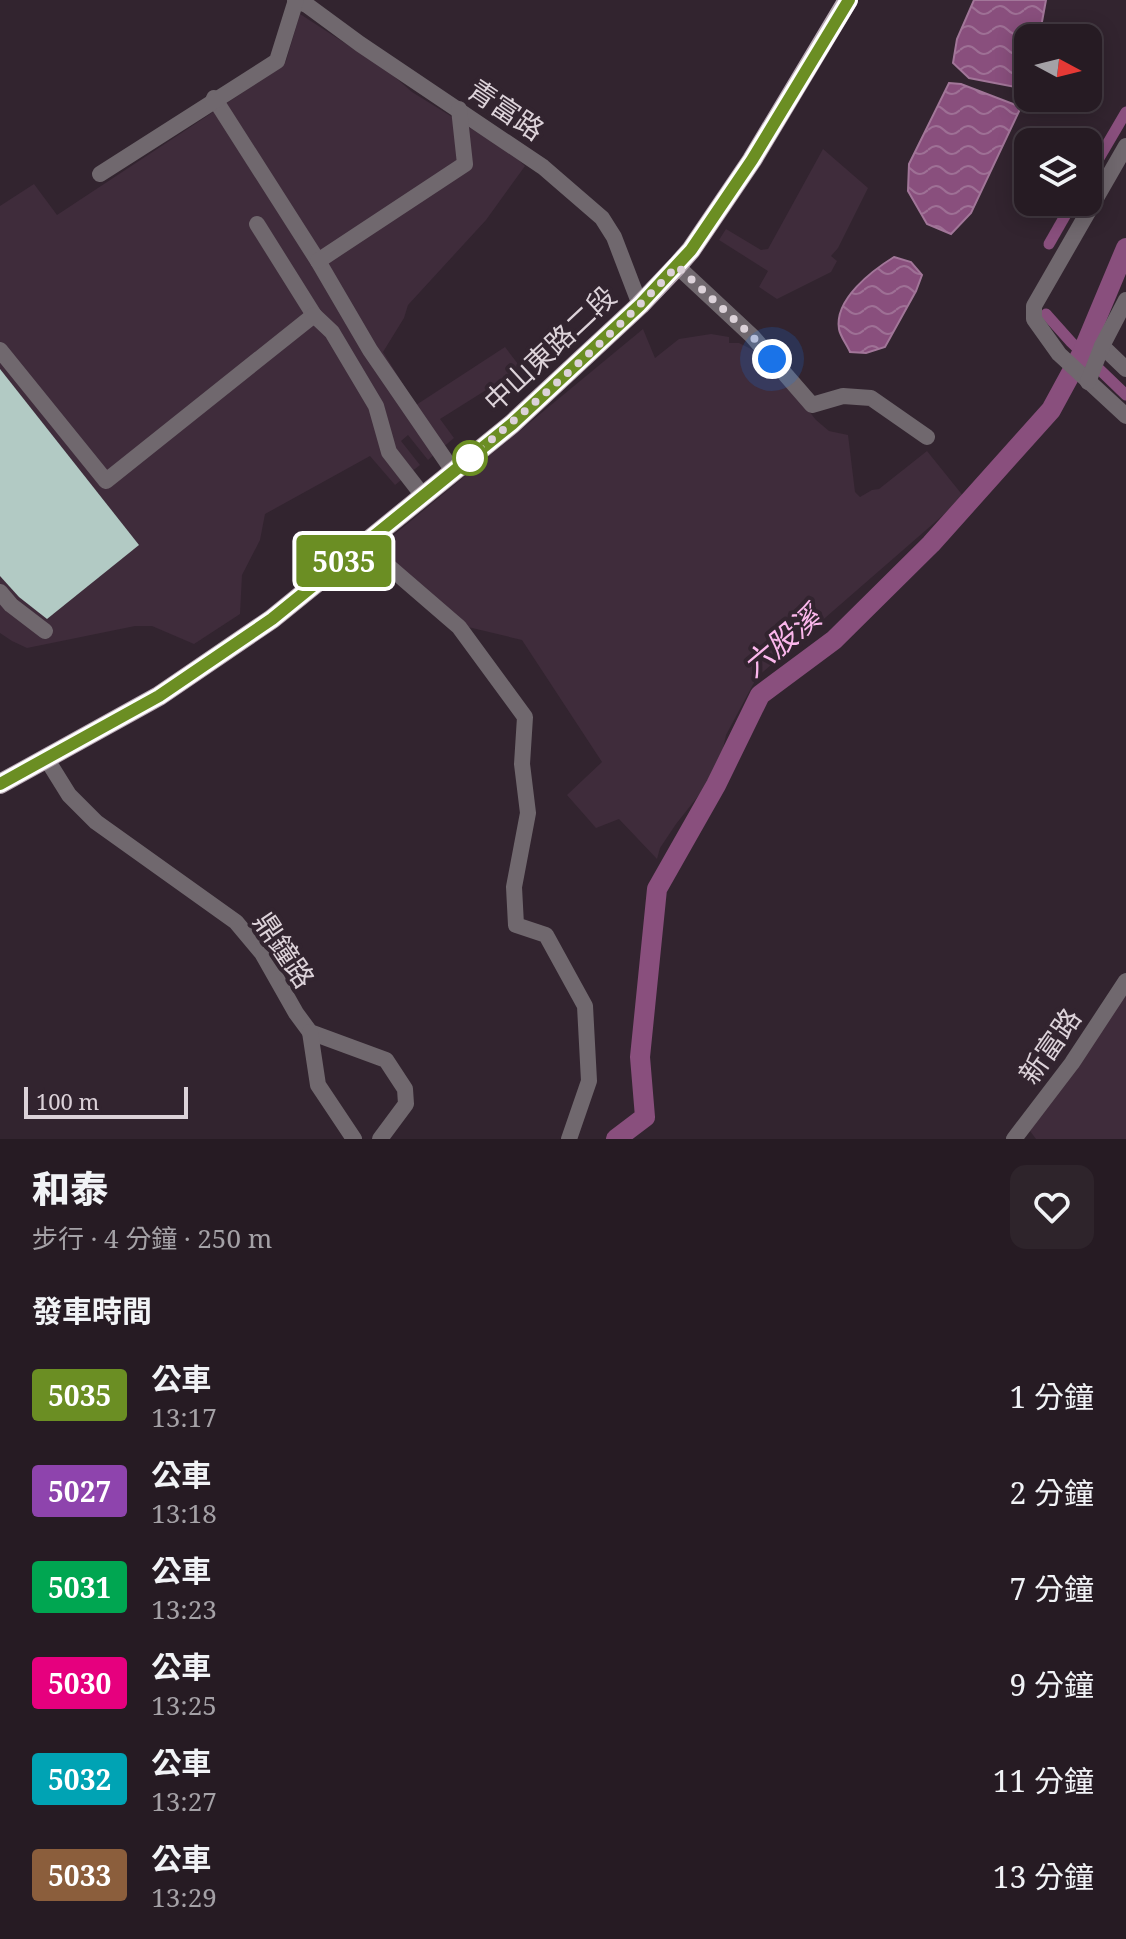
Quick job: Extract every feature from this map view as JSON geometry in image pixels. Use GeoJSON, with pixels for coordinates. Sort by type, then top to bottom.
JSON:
{"type":"FeatureCollection","features":[{"type":"Feature","properties":{"kind":"main road","name":"中山東路二段"},"geometry":{"type":"LineString","coordinates":[[0,784],[159,696],[231,648],[272,619],[512,424],[640,305],[691,250],[752,160],[848,0]]}},
{"type":"Feature","properties":{"kind":"street"},"geometry":{"type":"LineString","coordinates":[[100,174],[214,98],[277,61],[296,0]]}},
{"type":"Feature","properties":{"kind":"street","name":"青富路"},"geometry":{"type":"LineString","coordinates":[[296,0],[543,167],[602,218],[614,237],[640,305]]}},
{"type":"Feature","properties":{"kind":"street"},"geometry":{"type":"LineString","coordinates":[[214,98],[318,261],[370,350],[453,471]]}},
{"type":"Feature","properties":{"kind":"street"},"geometry":{"type":"LineString","coordinates":[[318,261],[465,164],[459,109]]}},
{"type":"Feature","properties":{"kind":"street"},"geometry":{"type":"LineString","coordinates":[[1126,146],[1034,306],[1034,319],[1059,354],[1126,416]]}},
{"type":"Feature","properties":{"kind":"street"},"geometry":{"type":"LineString","coordinates":[[257,224],[314,315],[332,332],[376,406],[389,452],[424,497]]}},
{"type":"Feature","properties":{"kind":"street"},"geometry":{"type":"LineString","coordinates":[[677,266],[752,336],[812,405],[843,396],[871,398],[927,437]]}},
{"type":"Feature","properties":{"kind":"street"},"geometry":{"type":"LineString","coordinates":[[1088,382],[1102,346],[1126,300]]}},
{"type":"Feature","properties":{"kind":"street"},"geometry":{"type":"LineString","coordinates":[[0,350],[106,481],[314,315]]}},
{"type":"Feature","properties":{"kind":"street"},"geometry":{"type":"LineString","coordinates":[[1102,346],[1126,369]]}},
{"type":"Feature","properties":{"kind":"street"},"geometry":{"type":"LineString","coordinates":[[364,545],[459,627],[525,717],[522,764],[528,813],[514,887],[516,925],[546,935],[585,1006],[589,1081],[569,1139]]}},
{"type":"Feature","properties":{"kind":"street"},"geometry":{"type":"LineString","coordinates":[[0,592],[11,605],[45,631]]}},
{"type":"Feature","properties":{"kind":"street","name":"鼎鐘路"},"geometry":{"type":"LineString","coordinates":[[46,758],[69,795],[96,822],[236,922],[262,953],[310,1032],[386,1060],[405,1089],[406,1104],[380,1139]]}},
{"type":"Feature","properties":{"kind":"street","name":"新富路"},"geometry":{"type":"LineString","coordinates":[[1014,1139],[1072,1063],[1126,981]]}},
{"type":"Feature","properties":{"kind":"street"},"geometry":{"type":"LineString","coordinates":[[310,1032],[318,1085],[354,1139]]}},
{"type":"Feature","properties":{"kind":"shaded area"},"geometry":{"type":"Polygon","coordinates":[[[300,14],[388,71],[412,92],[512,154],[525,166],[486,220],[408,305],[404,318],[383,352],[416,405],[505,347],[521,368],[440,419],[454,438],[428,460],[408,435],[401,441],[420,465],[395,485],[370,456],[265,514],[260,540],[242,575],[240,614],[194,644],[152,626],[135,626],[27,648],[0,633],[0,206],[34,184],[57,215],[280,68],[286,61],[300,14]]]}},
{"type":"Feature","properties":{"kind":"shaded area"},"geometry":{"type":"Polygon","coordinates":[[[823,149],[868,188],[831,256],[837,261],[831,272],[777,299],[759,287],[768,271],[719,240],[726,229],[761,250],[768,249],[823,149]]]}},
{"type":"Feature","properties":{"kind":"shaded area"},"geometry":{"type":"Polygon","coordinates":[[[643,329],[655,358],[679,339],[711,334],[729,337],[729,343],[739,343],[757,352],[761,350],[816,420],[829,431],[848,435],[855,492],[860,497],[879,489],[927,451],[964,497],[757,677],[726,735],[718,771],[676,824],[660,848],[657,859],[619,819],[596,828],[567,795],[602,762],[522,640],[468,627],[378,548],[643,329]]]}},
{"type":"Feature","properties":{"kind":"shaded area"},"geometry":{"type":"Polygon","coordinates":[[[1126,989],[1126,1139],[1036,1139],[1030,1131],[1126,989]]]}},
{"type":"Feature","properties":{"kind":"water"},"geometry":{"type":"Polygon","coordinates":[[[974,0],[1046,0],[1042,24],[1014,24],[1014,87],[969,78],[953,63],[957,39],[974,0]]]}},
{"type":"Feature","properties":{"kind":"water"},"geometry":{"type":"Polygon","coordinates":[[[949,83],[961,84],[1014,104],[1014,112],[1019,112],[971,213],[951,234],[927,224],[908,191],[909,164],[949,83]]]}},
{"type":"Feature","properties":{"kind":"water"},"geometry":{"type":"Polygon","coordinates":[[[894,257],[911,262],[922,275],[916,291],[885,347],[866,353],[850,352],[839,329],[843,307],[866,278],[894,257]]]}},
{"type":"Feature","properties":{"kind":"building"},"geometry":{"type":"Polygon","coordinates":[[[0,369],[139,545],[47,619],[19,597],[0,576],[0,369]]]}},
{"type":"Feature","properties":{"kind":"waterway"},"geometry":{"type":"LineString","coordinates":[[1102,153],[1126,112]]}},
{"type":"Feature","properties":{"kind":"waterway"},"geometry":{"type":"LineString","coordinates":[[1049,244],[1065,216]]}},
{"type":"Feature","properties":{"kind":"waterway","name":"六股溪"},"geometry":{"type":"LineString","coordinates":[[616,1139],[645,1117],[640,1057],[657,889],[716,785],[760,695],[834,640],[931,544],[1051,410],[1082,353],[1126,248]]}},
{"type":"Feature","properties":{"kind":"waterway","name":"六股溪"},"geometry":{"type":"LineString","coordinates":[[1046,314],[1126,395]]}},
{"type":"Feature","properties":{"kind":"bus line","name":"5035"},"geometry":{"type":"LineString","coordinates":[[0,784],[159,696],[231,648],[272,619],[512,424],[640,305],[691,250],[752,160],[849,0]]}},
{"type":"Feature","properties":{"kind":"route"},"geometry":{"type":"LineString","coordinates":[[470,458],[598,345],[677,266],[752,336],[772,359]]}}]}
